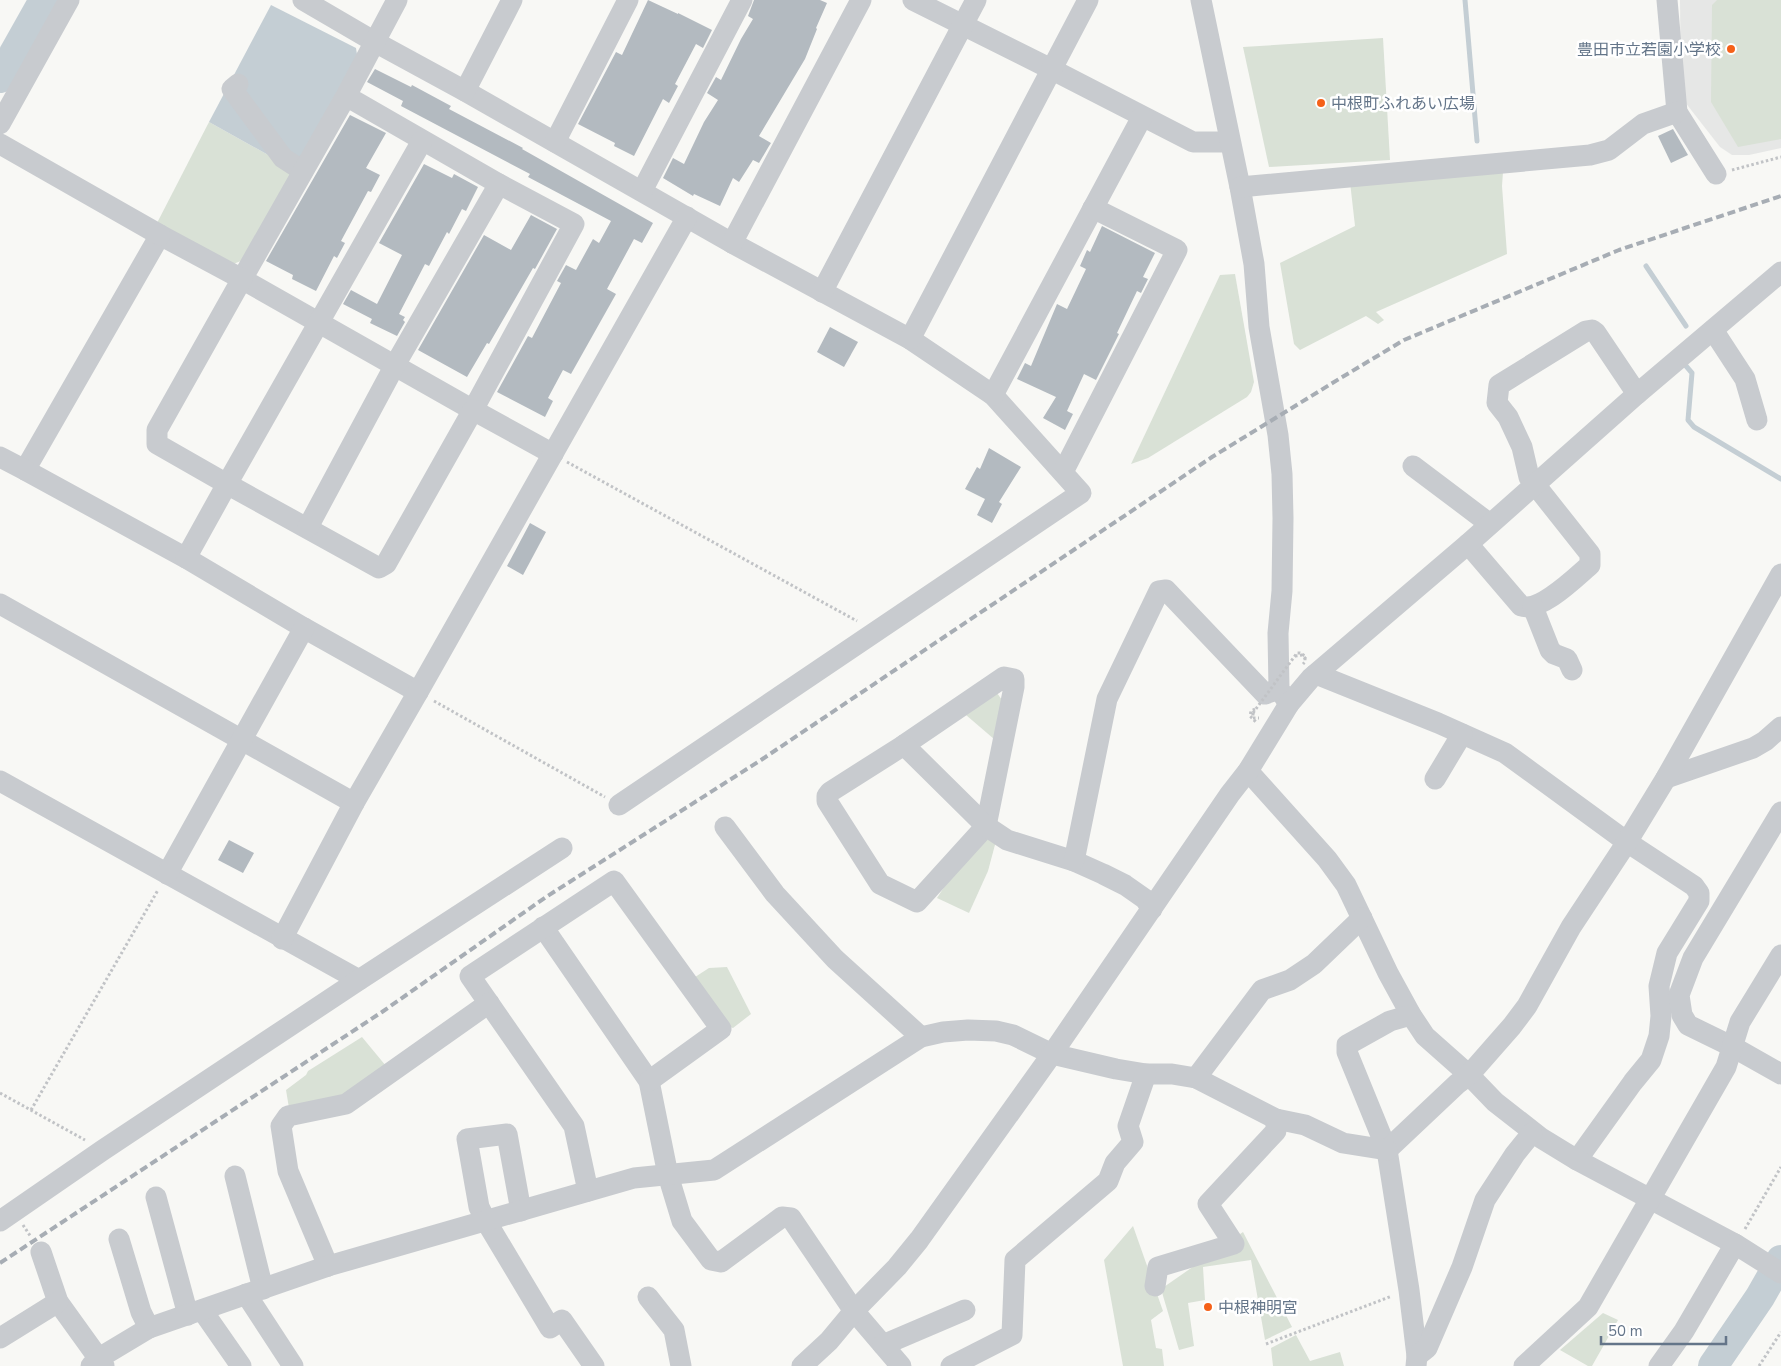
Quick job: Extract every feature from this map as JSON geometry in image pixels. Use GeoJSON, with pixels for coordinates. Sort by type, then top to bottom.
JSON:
{"type":"FeatureCollection","features":[{"type":"Feature","properties":{"kind":"street"},"geometry":{"type":"LineString","coordinates":[[0,124],[69,0]]}},
{"type":"Feature","properties":{"kind":"street"},"geometry":{"type":"LineString","coordinates":[[346,96],[422,141],[574,224],[473,410],[386,564],[379,568],[157,444],[157,430],[346,96],[397,0]]}},
{"type":"Feature","properties":{"kind":"street"},"geometry":{"type":"LineString","coordinates":[[465,91],[512,0]]}},
{"type":"Feature","properties":{"kind":"street"},"geometry":{"type":"LineString","coordinates":[[556,142],[628,0]]}},
{"type":"Feature","properties":{"kind":"street"},"geometry":{"type":"LineString","coordinates":[[642,191],[742,0]]}},
{"type":"Feature","properties":{"kind":"street"},"geometry":{"type":"LineString","coordinates":[[732,243],[861,0]]}},
{"type":"Feature","properties":{"kind":"street"},"geometry":{"type":"LineString","coordinates":[[913,0],[1193,142],[1229,142]]}},
{"type":"Feature","properties":{"kind":"street"},"geometry":{"type":"LineString","coordinates":[[822,292],[976,0]]}},
{"type":"Feature","properties":{"kind":"street"},"geometry":{"type":"LineString","coordinates":[[910,339],[1088,0]]}},
{"type":"Feature","properties":{"kind":"street"},"geometry":{"type":"LineString","coordinates":[[1201,0],[1254,264],[1259,327],[1278,435],[1282,474],[1283,518],[1282,591],[1278,633],[1284,696]]}},
{"type":"Feature","properties":{"kind":"street"},"geometry":{"type":"LineString","coordinates":[[1667,0],[1677,112],[1716,174]]}},
{"type":"Feature","properties":{"kind":"street"},"geometry":{"type":"LineString","coordinates":[[307,1],[375,42],[556,142],[732,243],[910,339],[993,396],[1081,493],[618,805]]}},
{"type":"Feature","properties":{"kind":"street"},"geometry":{"type":"LineString","coordinates":[[238,84],[232,89],[283,158],[304,171]]}},
{"type":"Feature","properties":{"kind":"street"},"geometry":{"type":"LineString","coordinates":[[1240,187],[1590,154],[1609,150],[1643,124],[1677,112]]}},
{"type":"Feature","properties":{"kind":"street"},"geometry":{"type":"LineString","coordinates":[[993,396],[1142,117]]}},
{"type":"Feature","properties":{"kind":"street"},"geometry":{"type":"LineString","coordinates":[[186,558],[422,141]]}},
{"type":"Feature","properties":{"kind":"street"},"geometry":{"type":"LineString","coordinates":[[0,144],[553,454]]}},
{"type":"Feature","properties":{"kind":"street"},"geometry":{"type":"LineString","coordinates":[[308,527],[395,365],[499,184]]}},
{"type":"Feature","properties":{"kind":"street"},"geometry":{"type":"LineString","coordinates":[[1062,472],[1177,250],[1093,208]]}},
{"type":"Feature","properties":{"kind":"street"},"geometry":{"type":"LineString","coordinates":[[282,939],[354,803],[687,217]]}},
{"type":"Feature","properties":{"kind":"street"},"geometry":{"type":"LineString","coordinates":[[25,470],[160,235]]}},
{"type":"Feature","properties":{"kind":"street"},"geometry":{"type":"LineString","coordinates":[[802,1366],[829,1341],[854,1311],[897,1267],[919,1240],[1052,1054],[1230,794],[1248,772],[1284,696],[1309,669],[1468,544],[1637,394],[1779,278]]}},
{"type":"Feature","properties":{"kind":"street"},"geometry":{"type":"LineString","coordinates":[[1468,544],[1521,606],[1526,608],[1533,607],[1548,599],[1590,565],[1590,554],[1533,485],[1529,477],[1522,447],[1508,417],[1497,403],[1499,385],[1586,331],[1592,330],[1596,333],[1637,394]]}},
{"type":"Feature","properties":{"kind":"street"},"geometry":{"type":"LineString","coordinates":[[1713,330],[1745,379],[1757,420]]}},
{"type":"Feature","properties":{"kind":"street"},"geometry":{"type":"LineString","coordinates":[[0,457],[186,558],[304,628],[418,692]]}},
{"type":"Feature","properties":{"kind":"street"},"geometry":{"type":"LineString","coordinates":[[1413,466],[1490,524]]}},
{"type":"Feature","properties":{"kind":"street"},"geometry":{"type":"LineString","coordinates":[[1386,1150],[1469,1075],[1527,1006],[1571,928],[1627,842],[1775,596],[1781,574]]}},
{"type":"Feature","properties":{"kind":"street"},"geometry":{"type":"LineString","coordinates":[[1074,861],[1108,699],[1159,591],[1166,590],[1264,694],[1284,696]]}},
{"type":"Feature","properties":{"kind":"street"},"geometry":{"type":"LineString","coordinates":[[0,604],[354,803]]}},
{"type":"Feature","properties":{"kind":"street"},"geometry":{"type":"LineString","coordinates":[[1533,607],[1550,650],[1554,654],[1567,659],[1572,670]]}},
{"type":"Feature","properties":{"kind":"street"},"geometry":{"type":"LineString","coordinates":[[167,874],[304,628]]}},
{"type":"Feature","properties":{"kind":"street"},"geometry":{"type":"LineString","coordinates":[[1309,669],[1505,753],[1627,842],[1694,886],[1699,893],[1699,901],[1667,953],[1659,986],[1661,1016],[1659,1036],[1651,1060],[1577,1160]]}},
{"type":"Feature","properties":{"kind":"street"},"geometry":{"type":"LineString","coordinates":[[1004,677],[1014,679],[1014,687],[986,826],[917,902],[880,884],[827,801],[827,796],[830,792],[904,745],[1004,677]]}},
{"type":"Feature","properties":{"kind":"street"},"geometry":{"type":"LineString","coordinates":[[1666,778],[1753,748],[1766,741],[1781,727]]}},
{"type":"Feature","properties":{"kind":"street"},"geometry":{"type":"LineString","coordinates":[[1435,780],[1462,734]]}},
{"type":"Feature","properties":{"kind":"street"},"geometry":{"type":"LineString","coordinates":[[904,745],[986,826],[1006,840],[1074,861],[1125,885],[1145,899],[1152,909]]}},
{"type":"Feature","properties":{"kind":"street"},"geometry":{"type":"LineString","coordinates":[[1248,772],[1327,859],[1346,886],[1388,973],[1425,1036],[1469,1075],[1495,1102],[1532,1132],[1577,1160],[1738,1247],[1781,1273]]}},
{"type":"Feature","properties":{"kind":"street"},"geometry":{"type":"LineString","coordinates":[[0,782],[359,980]]}},
{"type":"Feature","properties":{"kind":"street"},"geometry":{"type":"LineString","coordinates":[[1781,812],[1692,958],[1679,995],[1682,1014],[1688,1025],[1733,1047],[1781,1074]]}},
{"type":"Feature","properties":{"kind":"street"},"geometry":{"type":"LineString","coordinates":[[725,827],[775,894],[835,959],[921,1037]]}},
{"type":"Feature","properties":{"kind":"street"},"geometry":{"type":"LineString","coordinates":[[7,1216],[359,980],[562,848]]}},
{"type":"Feature","properties":{"kind":"street"},"geometry":{"type":"LineString","coordinates":[[588,1191],[574,1126],[470,976],[614,881],[721,1029],[649,1081]]}},
{"type":"Feature","properties":{"kind":"street"},"geometry":{"type":"LineString","coordinates":[[1196,1078],[1262,990],[1290,980],[1314,964],[1362,918]]}},
{"type":"Feature","properties":{"kind":"street"},"geometry":{"type":"LineString","coordinates":[[543,927],[649,1081],[668,1175],[682,1221],[711,1260],[722,1262],[782,1218],[791,1218],[854,1311],[901,1366]]}},
{"type":"Feature","properties":{"kind":"street"},"geometry":{"type":"LineString","coordinates":[[1524,1366],[1588,1307],[1726,1067],[1740,1022],[1781,955]]}},
{"type":"Feature","properties":{"kind":"street"},"geometry":{"type":"LineString","coordinates":[[328,1266],[288,1171],[281,1126],[288,1116],[346,1104],[489,1003]]}},
{"type":"Feature","properties":{"kind":"street"},"geometry":{"type":"LineString","coordinates":[[1411,1015],[1390,1021],[1347,1045],[1347,1052],[1386,1150],[1409,1290],[1416,1361]]}},
{"type":"Feature","properties":{"kind":"street"},"geometry":{"type":"LineString","coordinates":[[40,1252],[58,1302],[98,1363],[150,1328],[328,1266],[634,1178],[714,1170],[921,1037],[943,1032],[968,1030],[1013,1035],[1052,1054],[1116,1069],[1146,1074],[1172,1074],[1196,1078],[1276,1119],[1305,1125],[1343,1143],[1386,1150]]}},
{"type":"Feature","properties":{"kind":"street"},"geometry":{"type":"LineString","coordinates":[[951,1366],[1012,1335],[1015,1260],[1108,1181],[1115,1163],[1132,1142],[1128,1126],[1146,1074]]}},
{"type":"Feature","properties":{"kind":"street"},"geometry":{"type":"LineString","coordinates":[[1155,1286],[1158,1267],[1234,1244],[1208,1204],[1276,1131],[1276,1119]]}},
{"type":"Feature","properties":{"kind":"street"},"geometry":{"type":"LineString","coordinates":[[1416,1361],[1427,1348],[1462,1267],[1485,1200],[1532,1132]]}},
{"type":"Feature","properties":{"kind":"street"},"geometry":{"type":"LineString","coordinates":[[521,1211],[507,1134],[467,1139],[479,1207],[486,1221],[550,1328],[562,1320],[594,1366]]}},
{"type":"Feature","properties":{"kind":"street"},"geometry":{"type":"LineString","coordinates":[[235,1176],[254,1292],[294,1366]]}},
{"type":"Feature","properties":{"kind":"street"},"geometry":{"type":"LineString","coordinates":[[156,1197],[195,1312],[241,1366]]}},
{"type":"Feature","properties":{"kind":"street"},"geometry":{"type":"LineString","coordinates":[[120,1239],[141,1312],[150,1328]]}},
{"type":"Feature","properties":{"kind":"street"},"geometry":{"type":"LineString","coordinates":[[1659,1366],[1738,1247]]}},
{"type":"Feature","properties":{"kind":"street"},"geometry":{"type":"LineString","coordinates":[[648,1297],[674,1330],[681,1366]]}},
{"type":"Feature","properties":{"kind":"street"},"geometry":{"type":"LineString","coordinates":[[0,1338],[58,1302]]}},
{"type":"Feature","properties":{"kind":"street"},"geometry":{"type":"LineString","coordinates":[[883,1345],[965,1310]]}},
{"type":"Feature","properties":{"kind":"path"},"geometry":{"type":"LineString","coordinates":[[1716,174],[1781,157]]}},
{"type":"Feature","properties":{"kind":"path"},"geometry":{"type":"LineString","coordinates":[[553,454],[875,631]]}},
{"type":"Feature","properties":{"kind":"path"},"geometry":{"type":"LineString","coordinates":[[1262,725],[1250,717],[1251,711],[1254,709],[1258,709],[1261,717],[1253,718],[1253,713],[1291,662],[1297,653],[1305,656],[1309,669]]}},
{"type":"Feature","properties":{"kind":"path"},"geometry":{"type":"LineString","coordinates":[[418,692],[618,805]]}},
{"type":"Feature","properties":{"kind":"path"},"geometry":{"type":"LineString","coordinates":[[31,1110],[167,874]]}},
{"type":"Feature","properties":{"kind":"path"},"geometry":{"type":"LineString","coordinates":[[0,1093],[103,1150]]}},
{"type":"Feature","properties":{"kind":"path"},"geometry":{"type":"LineString","coordinates":[[1738,1247],[1781,1167]]}},
{"type":"Feature","properties":{"kind":"path"},"geometry":{"type":"LineString","coordinates":[[7,1216],[40,1252]]}},
{"type":"Feature","properties":{"kind":"path"},"geometry":{"type":"LineString","coordinates":[[1266,1344],[1409,1290]]}},
{"type":"Feature","properties":{"kind":"path"},"geometry":{"type":"LineString","coordinates":[[1759,1366],[1781,1332]]}},
{"type":"Feature","properties":{"kind":"shaded area","name":"豊田市立若園小学校"},"geometry":{"type":"Polygon","coordinates":[[[1680,0],[1781,0],[1781,148],[1749,155],[1732,155],[1720,147],[1681,97],[1680,0]]]}},
{"type":"Feature","properties":{"kind":"shaded area","name":"豊田市立若園小学校"},"geometry":{"type":"Polygon","coordinates":[[[1717,0],[1781,0],[1781,139],[1738,147],[1711,102],[1712,5],[1717,0]]]}},
{"type":"Feature","properties":{"kind":"shaded area"},"geometry":{"type":"Polygon","coordinates":[[[271,5],[356,48],[358,61],[295,170],[209,122],[271,5]]]}},
{"type":"Feature","properties":{"kind":"shaded area","name":"中根町ふれあい広場"},"geometry":{"type":"Polygon","coordinates":[[[1383,38],[1390,160],[1269,167],[1243,47],[1383,38]]]}},
{"type":"Feature","properties":{"kind":"shaded area"},"geometry":{"type":"Polygon","coordinates":[[[209,122],[295,170],[241,261],[233,264],[157,223],[209,122]]]}},
{"type":"Feature","properties":{"kind":"shaded area"},"geometry":{"type":"Polygon","coordinates":[[[1503,172],[1502,186],[1507,254],[1376,312],[1384,320],[1378,324],[1366,316],[1300,350],[1294,344],[1280,263],[1355,226],[1350,182],[1503,172]]]}},
{"type":"Feature","properties":{"kind":"shaded area"},"geometry":{"type":"Polygon","coordinates":[[[1235,274],[1254,382],[1251,392],[1247,397],[1148,458],[1131,464],[1220,275],[1235,274]]]}},
{"type":"Feature","properties":{"kind":"shaded area"},"geometry":{"type":"Polygon","coordinates":[[[997,693],[1002,700],[994,739],[966,715],[997,693]]]}},
{"type":"Feature","properties":{"kind":"shaded area"},"geometry":{"type":"Polygon","coordinates":[[[982,839],[996,841],[988,871],[969,913],[937,898],[950,878],[982,839]]]}},
{"type":"Feature","properties":{"kind":"shaded area"},"geometry":{"type":"Polygon","coordinates":[[[727,967],[751,1014],[733,1028],[723,1025],[692,979],[709,968],[727,967]]]}},
{"type":"Feature","properties":{"kind":"shaded area"},"geometry":{"type":"Polygon","coordinates":[[[362,1037],[386,1066],[342,1095],[289,1108],[286,1090],[306,1075],[308,1071],[362,1037]]]}},
{"type":"Feature","properties":{"kind":"shaded area"},"geometry":{"type":"Polygon","coordinates":[[[1133,1226],[1163,1311],[1151,1320],[1156,1348],[1162,1349],[1164,1366],[1123,1366],[1104,1260],[1133,1226]]]}},
{"type":"Feature","properties":{"kind":"shaded area"},"geometry":{"type":"Polygon","coordinates":[[[1243,1232],[1292,1327],[1265,1340],[1251,1260],[1203,1267],[1205,1300],[1188,1303],[1194,1346],[1179,1350],[1161,1289],[1243,1232]]]}},
{"type":"Feature","properties":{"kind":"shaded area"},"geometry":{"type":"Polygon","coordinates":[[[1603,1313],[1618,1320],[1592,1366],[1588,1366],[1560,1350],[1603,1313]]]}},
{"type":"Feature","properties":{"kind":"shaded area"},"geometry":{"type":"Polygon","coordinates":[[[1296,1335],[1310,1361],[1340,1352],[1344,1366],[1273,1366],[1271,1348],[1296,1335]]]}},
{"type":"Feature","properties":{"kind":"building"},"geometry":{"type":"Polygon","coordinates":[[[648,0],[712,30],[703,48],[696,44],[675,84],[678,86],[669,103],[663,99],[634,156],[614,146],[615,143],[578,124],[616,52],[622,55],[648,0]]]}},
{"type":"Feature","properties":{"kind":"building"},"geometry":{"type":"Polygon","coordinates":[[[754,0],[820,0],[827,3],[805,59],[759,136],[771,143],[759,163],[753,160],[739,182],[733,178],[720,206],[694,194],[693,196],[663,178],[673,158],[684,164],[704,122],[718,100],[707,93],[716,77],[721,80],[753,19],[748,16],[754,0]]]}},
{"type":"Feature","properties":{"kind":"building"},"geometry":{"type":"Polygon","coordinates":[[[375,69],[411,87],[412,85],[451,106],[449,109],[523,148],[653,223],[642,243],[634,239],[607,289],[616,294],[571,374],[563,370],[548,398],[553,401],[545,417],[497,392],[528,336],[532,338],[561,283],[557,281],[566,265],[576,270],[593,239],[599,243],[611,221],[528,177],[530,174],[401,106],[403,101],[367,82],[375,69]]]}},
{"type":"Feature","properties":{"kind":"building"},"geometry":{"type":"Polygon","coordinates":[[[350,115],[386,133],[366,168],[380,175],[371,192],[368,191],[341,241],[345,243],[337,258],[334,256],[316,291],[292,279],[293,275],[266,261],[350,115]]]}},
{"type":"Feature","properties":{"kind":"building"},"geometry":{"type":"Polygon","coordinates":[[[1673,129],[1688,155],[1671,163],[1658,136],[1673,129]]]}},
{"type":"Feature","properties":{"kind":"building"},"geometry":{"type":"Polygon","coordinates":[[[424,164],[452,178],[454,174],[478,187],[466,211],[462,209],[449,234],[447,232],[429,266],[425,264],[399,314],[405,317],[403,320],[405,322],[397,336],[370,323],[372,319],[343,304],[351,290],[377,304],[402,255],[379,243],[424,164]]]}},
{"type":"Feature","properties":{"kind":"building"},"geometry":{"type":"Polygon","coordinates":[[[531,215],[557,229],[535,269],[533,268],[489,344],[487,343],[467,377],[418,350],[484,235],[511,250],[531,215]]]}},
{"type":"Feature","properties":{"kind":"building"},"geometry":{"type":"Polygon","coordinates":[[[1102,226],[1155,253],[1143,277],[1148,279],[1141,293],[1137,291],[1117,333],[1119,334],[1096,380],[1084,374],[1067,411],[1073,414],[1065,430],[1043,418],[1056,397],[1017,379],[1025,363],[1031,366],[1057,304],[1067,309],[1086,269],[1080,266],[1087,250],[1090,252],[1102,226]]]}},
{"type":"Feature","properties":{"kind":"building"},"geometry":{"type":"Polygon","coordinates":[[[830,327],[858,342],[844,367],[817,352],[830,327]]]}},
{"type":"Feature","properties":{"kind":"building"},"geometry":{"type":"Polygon","coordinates":[[[989,448],[1021,467],[999,502],[1002,504],[992,523],[977,515],[985,499],[965,489],[977,467],[980,469],[989,448]]]}},
{"type":"Feature","properties":{"kind":"building"},"geometry":{"type":"Polygon","coordinates":[[[530,523],[546,532],[523,575],[507,566],[530,523]]]}},
{"type":"Feature","properties":{"kind":"building"},"geometry":{"type":"Polygon","coordinates":[[[229,840],[254,853],[243,873],[218,860],[229,840]]]}},
{"type":"Feature","properties":{"kind":"waterway"},"geometry":{"type":"LineString","coordinates":[[0,78],[44,0]]}},
{"type":"Feature","properties":{"kind":"waterway"},"geometry":{"type":"LineString","coordinates":[[1465,0],[1477,141]]}},
{"type":"Feature","properties":{"kind":"waterway"},"geometry":{"type":"LineString","coordinates":[[1646,266],[1686,326]]}},
{"type":"Feature","properties":{"kind":"waterway"},"geometry":{"type":"LineString","coordinates":[[1686,366],[1692,373],[1688,420],[1694,427],[1781,479]]}},
{"type":"Feature","properties":{"kind":"waterway"},"geometry":{"type":"LineString","coordinates":[[1713,1366],[1760,1297],[1781,1260]]}},
{"type":"Feature","properties":{"kind":"railway"},"geometry":{"type":"LineString","coordinates":[[0,1263],[382,1012],[546,897],[761,760],[1212,457],[1404,340],[1619,250],[1781,196]]}},
{"type":"Feature","properties":{"kind":"place","name":"豊田市立若園小学校"},"geometry":{"type":"Point","coordinates":[1731,49]}},
{"type":"Feature","properties":{"kind":"place","name":"中根町ふれあい広場"},"geometry":{"type":"Point","coordinates":[1321,103]}},
{"type":"Feature","properties":{"kind":"place","name":"中根神明宮"},"geometry":{"type":"Point","coordinates":[1208,1307]}}]}
